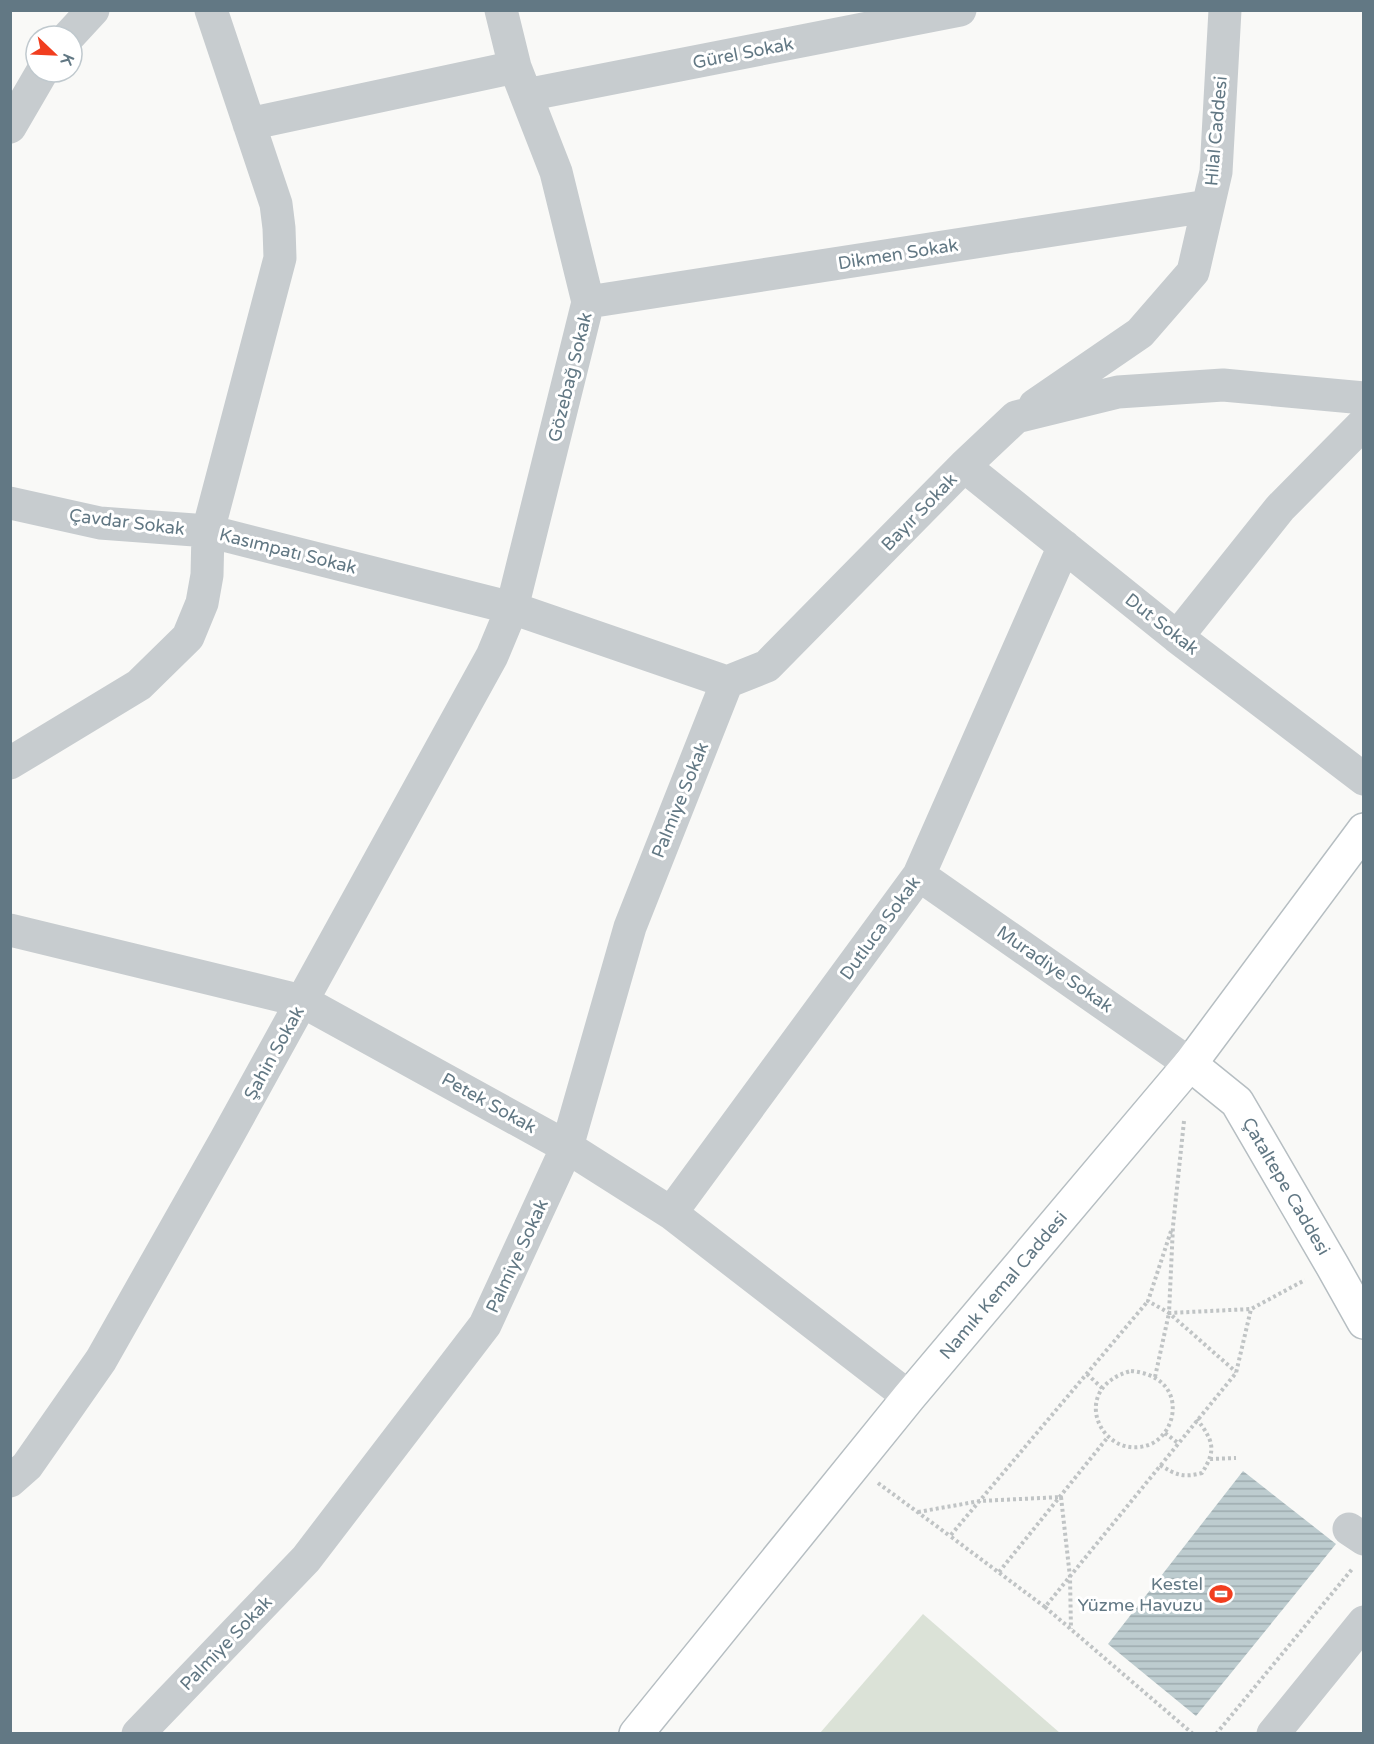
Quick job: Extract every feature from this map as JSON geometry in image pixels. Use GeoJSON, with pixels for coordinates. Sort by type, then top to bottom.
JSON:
{"type":"FeatureCollection","features":[{"type":"Feature","properties":{"kind":"main road","name":"Namık Kemal Caddesi"},"geometry":{"type":"LineString","coordinates":[[636,1734],[909,1397],[1190,1064],[1364,830]]}},
{"type":"Feature","properties":{"kind":"main road","name":"Çataltepe Caddesi"},"geometry":{"type":"LineString","coordinates":[[1190,1064],[1237,1102],[1364,1323]]}},
{"type":"Feature","properties":{"kind":"street"},"geometry":{"type":"LineString","coordinates":[[80,24],[93,10]]}},
{"type":"Feature","properties":{"kind":"street"},"geometry":{"type":"LineString","coordinates":[[208,531],[280,258],[276,204],[211,10]]}},
{"type":"Feature","properties":{"kind":"street","name":"Gözebağ Sokak"},"geometry":{"type":"LineString","coordinates":[[501,10],[521,81],[556,172],[588,302],[512,608]]}},
{"type":"Feature","properties":{"kind":"street","name":"Gürel Sokak"},"geometry":{"type":"LineString","coordinates":[[249,124],[960,10]]}},
{"type":"Feature","properties":{"kind":"street","name":"Hilal Caddesi"},"geometry":{"type":"LineString","coordinates":[[1016,417],[1140,333],[1192,272],[1216,172],[1225,10]]}},
{"type":"Feature","properties":{"kind":"street"},"geometry":{"type":"LineString","coordinates":[[10,126],[35,84]]}},
{"type":"Feature","properties":{"kind":"street","name":"Dikmen Sokak"},"geometry":{"type":"LineString","coordinates":[[588,302],[1208,206]]}},
{"type":"Feature","properties":{"kind":"street","name":"Bayır Sokak"},"geometry":{"type":"LineString","coordinates":[[727,682],[767,666],[964,466],[1016,417],[1118,392],[1223,385],[1364,398]]}},
{"type":"Feature","properties":{"kind":"street"},"geometry":{"type":"LineString","coordinates":[[1177,637],[1280,508],[1364,423]]}},
{"type":"Feature","properties":{"kind":"street","name":"Dut Sokak"},"geometry":{"type":"LineString","coordinates":[[964,466],[1177,637],[1364,779]]}},
{"type":"Feature","properties":{"kind":"street","name":"Çavdar Sokak"},"geometry":{"type":"LineString","coordinates":[[10,504],[100,523],[208,531]]}},
{"type":"Feature","properties":{"kind":"street","name":"Kasımpatı Sokak"},"geometry":{"type":"LineString","coordinates":[[10,763],[139,685],[188,637],[202,603],[207,575],[208,531],[512,608]]}},
{"type":"Feature","properties":{"kind":"street","name":"Dutluca Sokak"},"geometry":{"type":"LineString","coordinates":[[671,1213],[920,875],[1064,546]]}},
{"type":"Feature","properties":{"kind":"street"},"geometry":{"type":"LineString","coordinates":[[512,608],[727,682]]}},
{"type":"Feature","properties":{"kind":"street","name":"Şahin Sokak"},"geometry":{"type":"LineString","coordinates":[[10,1481],[27,1466],[101,1360],[492,656],[512,608]]}},
{"type":"Feature","properties":{"kind":"street","name":"Palmiye Sokak"},"geometry":{"type":"LineString","coordinates":[[138,1734],[306,1560],[485,1325],[567,1147],[630,927],[727,682]]}},
{"type":"Feature","properties":{"kind":"street","name":"Muradiye Sokak"},"geometry":{"type":"LineString","coordinates":[[920,875],[1190,1064]]}},
{"type":"Feature","properties":{"kind":"street","name":"Petek Sokak"},"geometry":{"type":"LineString","coordinates":[[10,930],[302,1001],[567,1147],[671,1213],[909,1397]]}},
{"type":"Feature","properties":{"kind":"street"},"geometry":{"type":"LineString","coordinates":[[1273,1734],[1364,1622]]}},
{"type":"Feature","properties":{"kind":"path"},"geometry":{"type":"LineString","coordinates":[[1155,1377],[1169,1313],[1173,1226],[1185,1110]]}},
{"type":"Feature","properties":{"kind":"path"},"geometry":{"type":"LineString","coordinates":[[950,1536],[1148,1301],[1173,1226]]}},
{"type":"Feature","properties":{"kind":"path"},"geometry":{"type":"LineString","coordinates":[[1169,1313],[1251,1309],[1307,1279]]}},
{"type":"Feature","properties":{"kind":"path"},"geometry":{"type":"LineString","coordinates":[[1148,1301],[1169,1313],[1236,1373]]}},
{"type":"Feature","properties":{"kind":"path"},"geometry":{"type":"LineString","coordinates":[[1046,1607],[1236,1373],[1251,1309]]}},
{"type":"Feature","properties":{"kind":"path"},"geometry":{"type":"LineString","coordinates":[[1131,1371],[1144,1372],[1155,1377],[1165,1386],[1171,1397],[1173,1409],[1171,1422],[1165,1433],[1155,1442],[1143,1447],[1131,1448],[1118,1444],[1108,1437],[1100,1427],[1095,1402],[1102,1388],[1120,1374],[1131,1371]]}},
{"type":"Feature","properties":{"kind":"path"},"geometry":{"type":"LineString","coordinates":[[1087,1374],[1102,1388]]}},
{"type":"Feature","properties":{"kind":"path"},"geometry":{"type":"LineString","coordinates":[[1160,1465],[1173,1473],[1188,1477],[1202,1473],[1210,1459],[1212,1446],[1207,1432],[1197,1419]]}},
{"type":"Feature","properties":{"kind":"path"},"geometry":{"type":"LineString","coordinates":[[1165,1433],[1178,1443]]}},
{"type":"Feature","properties":{"kind":"path"},"geometry":{"type":"LineString","coordinates":[[999,1572],[1108,1437]]}},
{"type":"Feature","properties":{"kind":"path"},"geometry":{"type":"LineString","coordinates":[[1210,1459],[1236,1458]]}},
{"type":"Feature","properties":{"kind":"path"},"geometry":{"type":"LineString","coordinates":[[876,1482],[1046,1607],[1193,1734]]}},
{"type":"Feature","properties":{"kind":"path"},"geometry":{"type":"LineString","coordinates":[[918,1512],[980,1501],[1061,1497]]}},
{"type":"Feature","properties":{"kind":"path"},"geometry":{"type":"LineString","coordinates":[[1061,1497],[1070,1577],[1071,1629]]}},
{"type":"Feature","properties":{"kind":"path"},"geometry":{"type":"LineString","coordinates":[[1216,1734],[1357,1563],[1339,1541],[1356,1534]]}},
{"type":"Feature","properties":{"kind":"shaded area","name":"Kestel Yüzme Havuzu"},"geometry":{"type":"Polygon","coordinates":[[[1243,1471],[1336,1544],[1196,1716],[1108,1644],[1243,1471]]]}},
{"type":"Feature","properties":{"kind":"shaded area"},"geometry":{"type":"Polygon","coordinates":[[[923,1614],[1060,1733],[820,1733],[923,1614]]]}},
{"type":"Feature","properties":{"kind":"place","name":"Kestel Yüzme Havuzu"},"geometry":{"type":"Point","coordinates":[1221,1594]}}]}
